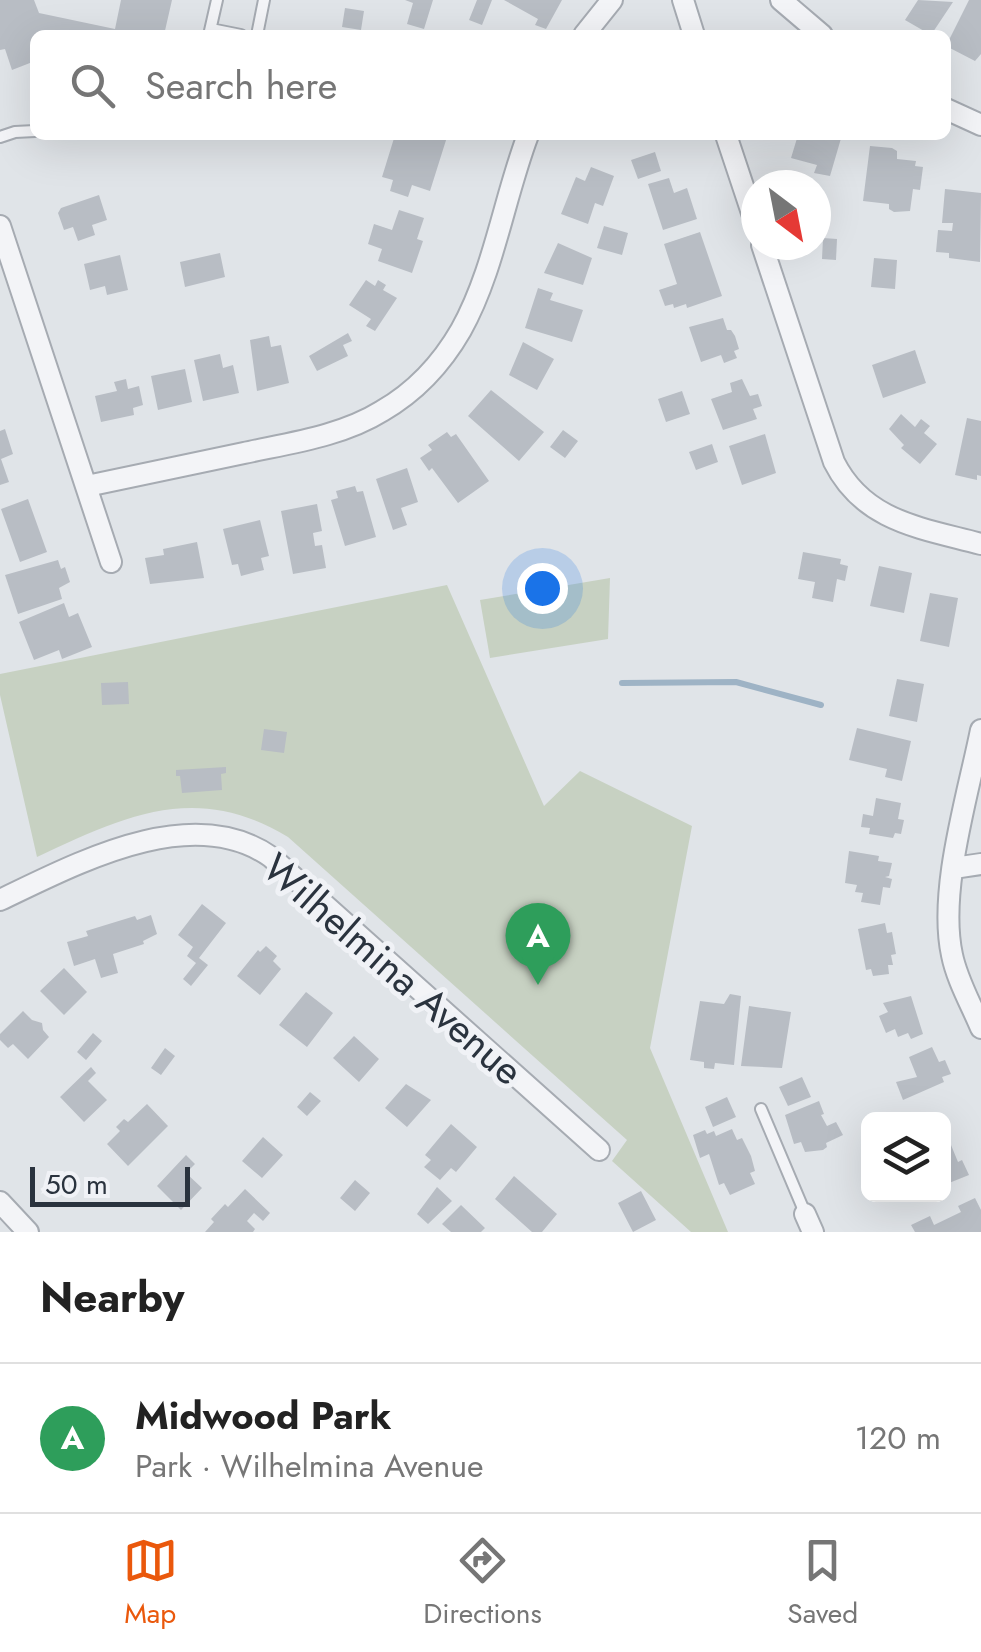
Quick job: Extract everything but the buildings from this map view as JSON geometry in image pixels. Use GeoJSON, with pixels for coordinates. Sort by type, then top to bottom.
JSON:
{"type":"FeatureCollection","features":[{"type":"Feature","properties":{"kind":"street"},"geometry":{"type":"LineString","coordinates":[[588,30],[612,0]]}},
{"type":"Feature","properties":{"kind":"street"},"geometry":{"type":"LineString","coordinates":[[683,0],[692,30]]}},
{"type":"Feature","properties":{"kind":"street"},"geometry":{"type":"LineString","coordinates":[[780,0],[816,30]]}},
{"type":"Feature","properties":{"kind":"street"},"geometry":{"type":"LineString","coordinates":[[951,112],[981,125]]}},
{"type":"Feature","properties":{"kind":"street"},"geometry":{"type":"LineString","coordinates":[[87,486],[302,441],[364,420],[406,396],[430,374],[468,316],[526,140]]}},
{"type":"Feature","properties":{"kind":"street"},"geometry":{"type":"LineString","coordinates":[[728,140],[741,180]]}},
{"type":"Feature","properties":{"kind":"street"},"geometry":{"type":"LineString","coordinates":[[0,226],[111,562]]}},
{"type":"Feature","properties":{"kind":"street"},"geometry":{"type":"LineString","coordinates":[[767,260],[831,453],[845,483],[880,513],[981,544]]}},
{"type":"Feature","properties":{"kind":"street"},"geometry":{"type":"LineString","coordinates":[[981,730],[947,919],[950,950],[981,1028]]}},
{"type":"Feature","properties":{"kind":"street","name":"Wilhelmina Avenue"},"geometry":{"type":"LineString","coordinates":[[0,900],[80,862],[155,840],[196,834],[236,839],[271,857],[598,1150]]}},
{"type":"Feature","properties":{"kind":"street"},"geometry":{"type":"LineString","coordinates":[[954,868],[981,864]]}},
{"type":"Feature","properties":{"kind":"street"},"geometry":{"type":"LineString","coordinates":[[0,1202],[28,1232]]}},
{"type":"Feature","properties":{"kind":"lane"},"geometry":{"type":"LineString","coordinates":[[210,30],[217,0]]}},
{"type":"Feature","properties":{"kind":"lane"},"geometry":{"type":"LineString","coordinates":[[257,30],[264,0]]}},
{"type":"Feature","properties":{"kind":"lane"},"geometry":{"type":"LineString","coordinates":[[0,137],[30,131]]}},
{"type":"Feature","properties":{"kind":"lane"},"geometry":{"type":"LineString","coordinates":[[761,1110],[809,1223]]}},
{"type":"Feature","properties":{"kind":"green space"},"geometry":{"type":"Polygon","coordinates":[[[610,578],[608,639],[490,658],[480,600],[610,578]]]}},
{"type":"Feature","properties":{"kind":"green space"},"geometry":{"type":"Polygon","coordinates":[[[447,585],[544,806],[580,771],[692,826],[650,1048],[728,1232],[691,1232],[612,1161],[627,1140],[288,837],[254,820],[191,808],[130,818],[37,857],[0,695],[0,674],[447,585]]]}},
{"type":"Feature","properties":{"kind":"waterway"},"geometry":{"type":"LineString","coordinates":[[622,683],[736,682],[821,705]]}},
{"type":"Feature","properties":{"kind":"place","name":"Midwood Park"},"geometry":{"type":"Point","coordinates":[538,985]}}]}
